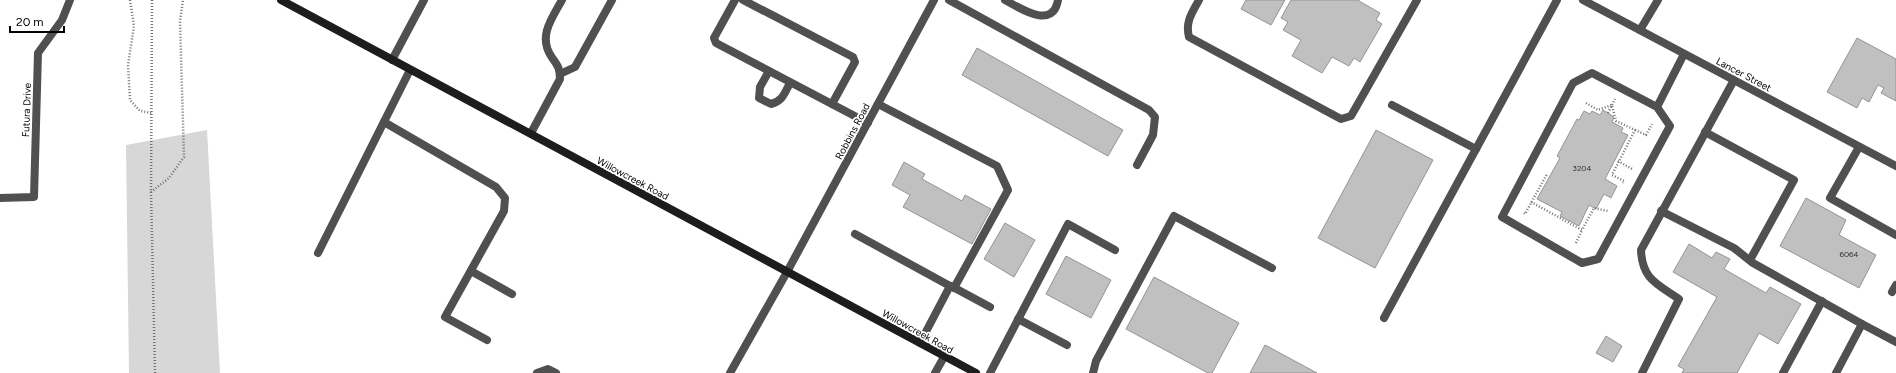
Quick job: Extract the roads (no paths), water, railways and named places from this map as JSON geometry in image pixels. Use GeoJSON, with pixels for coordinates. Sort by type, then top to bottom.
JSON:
{"type":"FeatureCollection","features":[{"type":"Feature","properties":{"kind":"main road","name":"Willowcreek Road"},"geometry":{"type":"LineString","coordinates":[[281,0],[976,373]]}},
{"type":"Feature","properties":{"kind":"street","name":"Futura Drive"},"geometry":{"type":"LineString","coordinates":[[0,198],[34,197],[38,53],[62,20],[70,0]]}},
{"type":"Feature","properties":{"kind":"street"},"geometry":{"type":"LineString","coordinates":[[392,60],[424,0]]}},
{"type":"Feature","properties":{"kind":"street"},"geometry":{"type":"LineString","coordinates":[[531,133],[560,78],[560,68],[550,54],[546,44],[545,33],[562,0]]}},
{"type":"Feature","properties":{"kind":"street"},"geometry":{"type":"LineString","coordinates":[[560,74],[575,66],[612,0]]}},
{"type":"Feature","properties":{"kind":"street"},"geometry":{"type":"LineString","coordinates":[[735,0],[714,38],[716,43],[868,123]]}},
{"type":"Feature","properties":{"kind":"street"},"geometry":{"type":"LineString","coordinates":[[743,0],[853,57],[855,62],[832,104]]}},
{"type":"Feature","properties":{"kind":"street","name":"Robbins Road"},"geometry":{"type":"LineString","coordinates":[[730,373],[787,272],[934,0]]}},
{"type":"Feature","properties":{"kind":"street"},"geometry":{"type":"LineString","coordinates":[[950,0],[1149,110],[1154,117],[1153,135],[1137,165]]}},
{"type":"Feature","properties":{"kind":"street"},"geometry":{"type":"LineString","coordinates":[[1006,0],[1024,11],[1043,16],[1051,15],[1057,8],[1058,0]]}},
{"type":"Feature","properties":{"kind":"street"},"geometry":{"type":"LineString","coordinates":[[1199,0],[1187,21],[1189,37],[1342,119],[1351,116],[1417,0]]}},
{"type":"Feature","properties":{"kind":"street"},"geometry":{"type":"LineString","coordinates":[[1384,318],[1557,0]]}},
{"type":"Feature","properties":{"kind":"street","name":"Lancer Street"},"geometry":{"type":"LineString","coordinates":[[1583,0],[1896,166]]}},
{"type":"Feature","properties":{"kind":"street"},"geometry":{"type":"LineString","coordinates":[[1640,30],[1658,0]]}},
{"type":"Feature","properties":{"kind":"street"},"geometry":{"type":"LineString","coordinates":[[1657,106],[1684,54]]}},
{"type":"Feature","properties":{"kind":"street"},"geometry":{"type":"LineString","coordinates":[[318,253],[410,70]]}},
{"type":"Feature","properties":{"kind":"street"},"geometry":{"type":"LineString","coordinates":[[769,71],[760,87],[759,98],[771,104],[777,103],[782,99],[790,83]]}},
{"type":"Feature","properties":{"kind":"street"},"geometry":{"type":"LineString","coordinates":[[1592,73],[1657,106],[1670,126],[1598,259],[1582,263],[1502,217],[1574,82],[1592,73]]}},
{"type":"Feature","properties":{"kind":"street"},"geometry":{"type":"LineString","coordinates":[[1642,373],[1679,299],[1652,281],[1644,271],[1641,250],[1644,241],[1734,80]]}},
{"type":"Feature","properties":{"kind":"street"},"geometry":{"type":"LineString","coordinates":[[878,104],[997,166],[1008,190],[920,343]]}},
{"type":"Feature","properties":{"kind":"street"},"geometry":{"type":"LineString","coordinates":[[1392,105],[1476,148]]}},
{"type":"Feature","properties":{"kind":"street"},"geometry":{"type":"LineString","coordinates":[[384,122],[496,187],[505,198],[504,211],[445,317],[487,340]]}},
{"type":"Feature","properties":{"kind":"street"},"geometry":{"type":"LineString","coordinates":[[1705,132],[1794,180],[1750,260]]}},
{"type":"Feature","properties":{"kind":"street"},"geometry":{"type":"LineString","coordinates":[[1859,147],[1830,198],[1896,234]]}},
{"type":"Feature","properties":{"kind":"street"},"geometry":{"type":"LineString","coordinates":[[1661,211],[1734,248],[1750,260],[1896,342]]}},
{"type":"Feature","properties":{"kind":"street"},"geometry":{"type":"LineString","coordinates":[[1093,373],[1096,361],[1174,216],[1272,268]]}},
{"type":"Feature","properties":{"kind":"street"},"geometry":{"type":"LineString","coordinates":[[990,373],[1068,224],[1115,250]]}},
{"type":"Feature","properties":{"kind":"street"},"geometry":{"type":"LineString","coordinates":[[855,234],[990,307]]}},
{"type":"Feature","properties":{"kind":"street"},"geometry":{"type":"LineString","coordinates":[[471,271],[512,294]]}},
{"type":"Feature","properties":{"kind":"street"},"geometry":{"type":"LineString","coordinates":[[1783,373],[1822,301]]}},
{"type":"Feature","properties":{"kind":"street"},"geometry":{"type":"LineString","coordinates":[[1018,319],[1066,345]]}},
{"type":"Feature","properties":{"kind":"street"},"geometry":{"type":"LineString","coordinates":[[1836,373],[1862,324]]}},
{"type":"Feature","properties":{"kind":"street"},"geometry":{"type":"LineString","coordinates":[[935,373],[944,357]]}},
{"type":"Feature","properties":{"kind":"street"},"geometry":{"type":"LineString","coordinates":[[536,373],[548,369],[556,373]]}}]}
